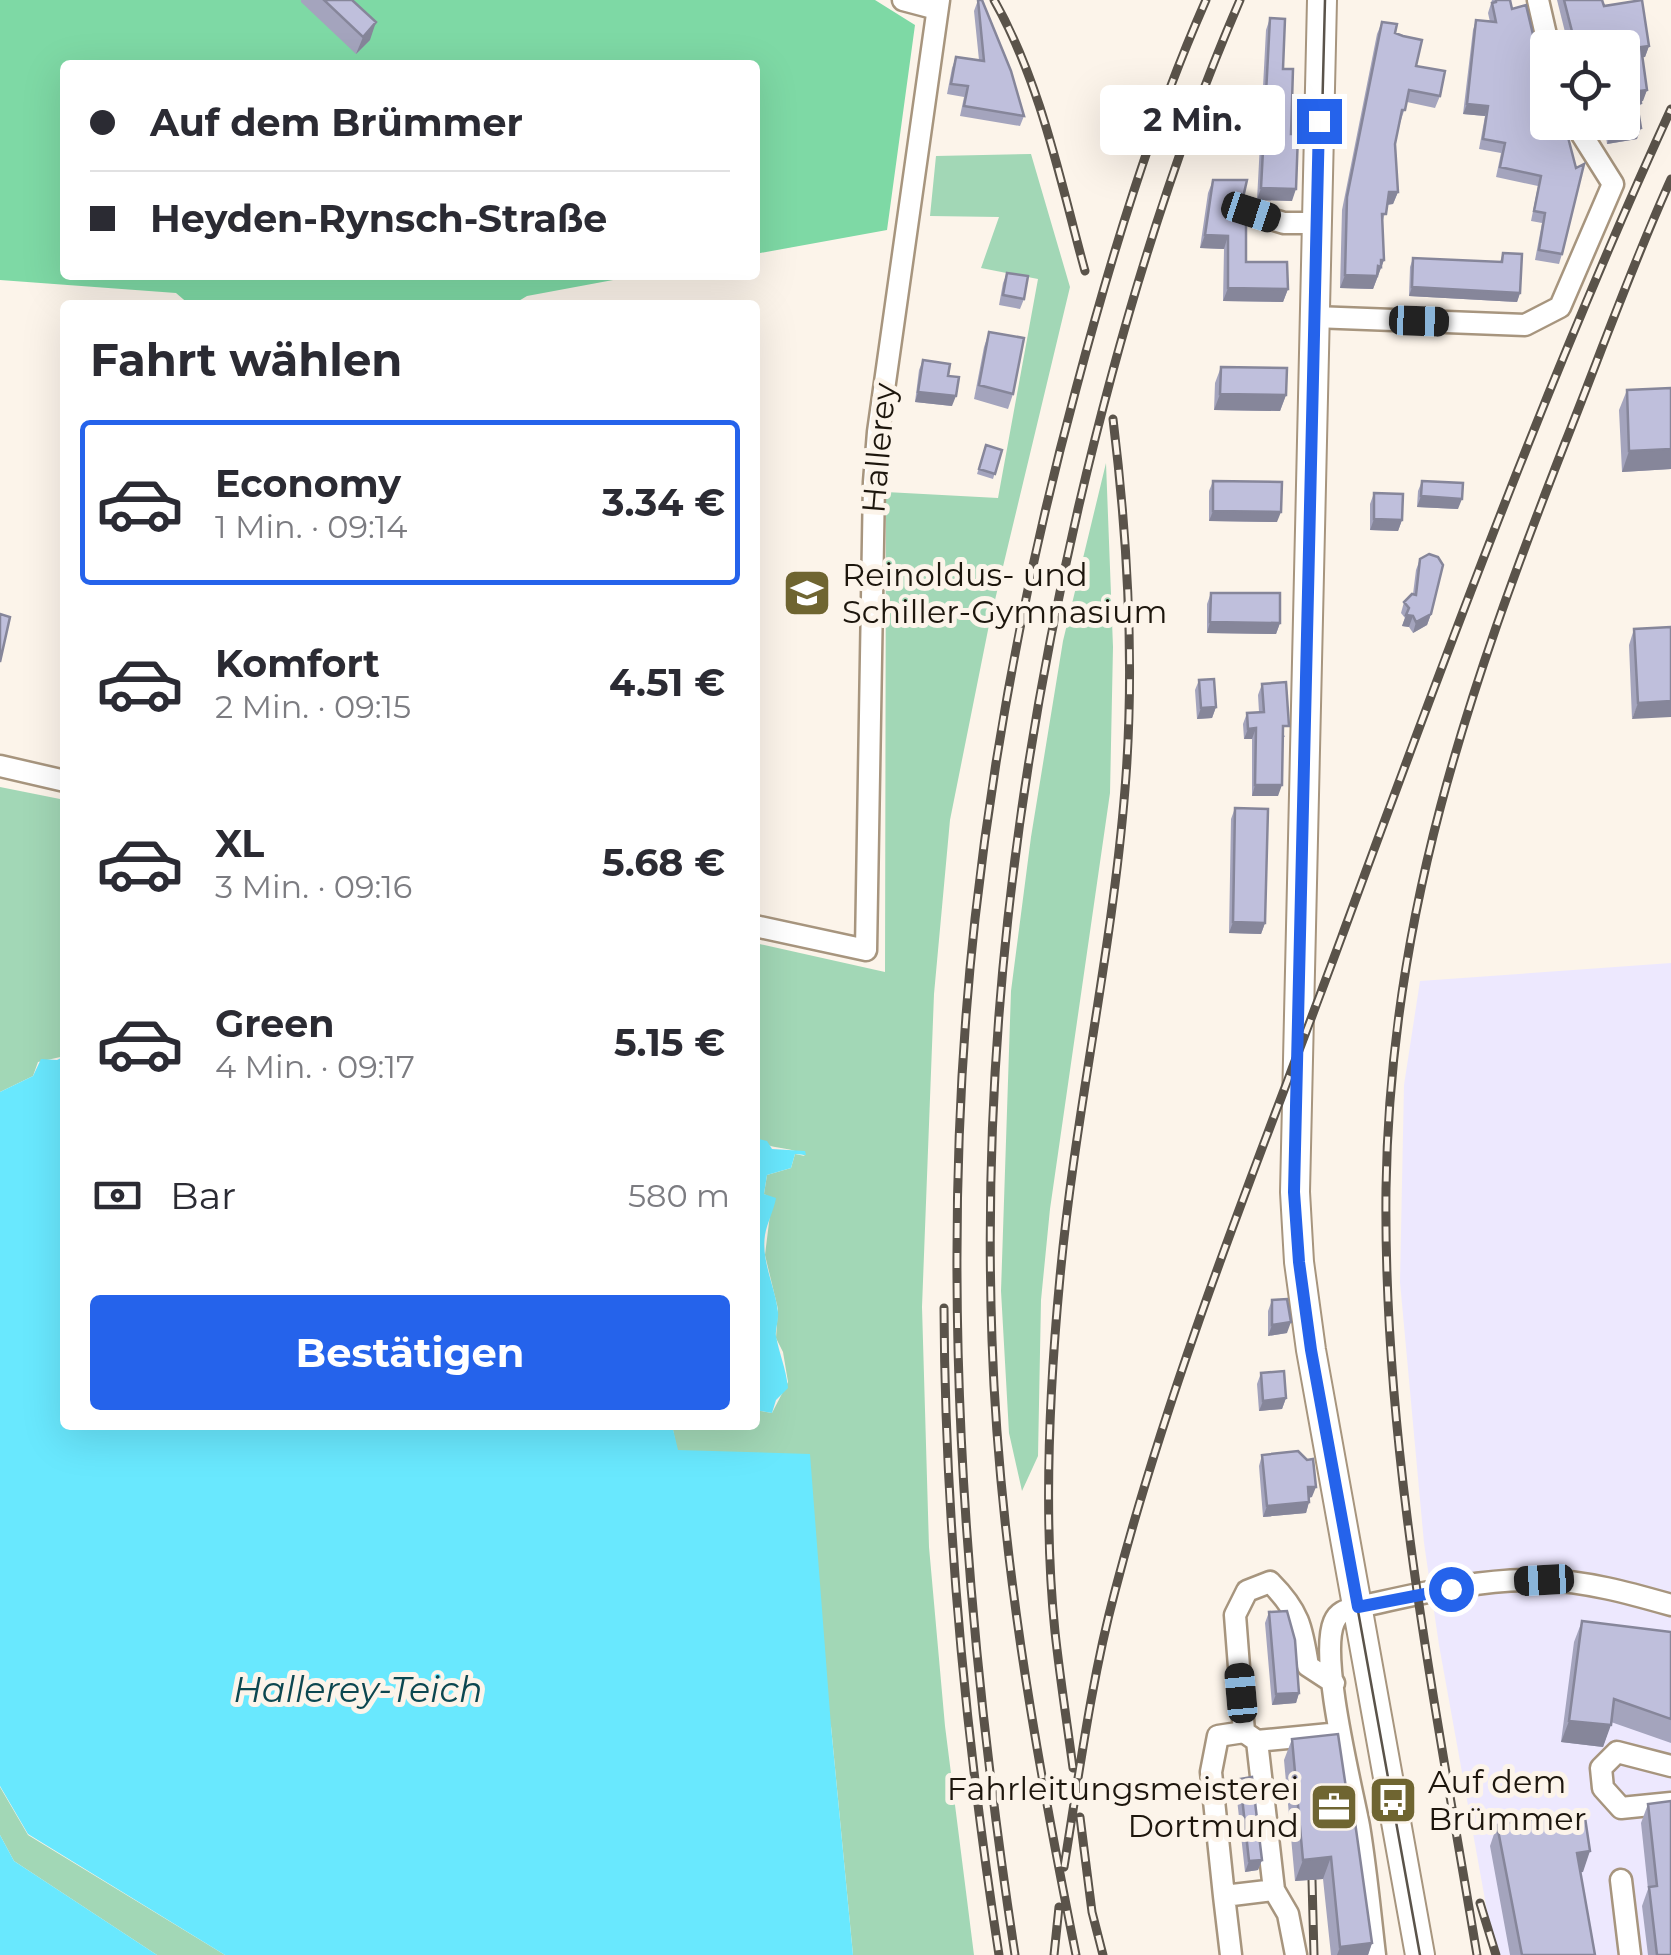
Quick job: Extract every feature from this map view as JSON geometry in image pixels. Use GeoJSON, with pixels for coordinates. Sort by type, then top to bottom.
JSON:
{"type":"FeatureCollection","features":[{"type":"Feature","properties":{"kind":"main road"},"geometry":{"type":"LineString","coordinates":[[1322,0],[1294,1192],[1311,1350],[1420,1955]]}},
{"type":"Feature","properties":{"kind":"street","name":"Hallerey"},"geometry":{"type":"LineString","coordinates":[[760,927],[866,950],[874,482],[938,4],[903,0]]}},
{"type":"Feature","properties":{"kind":"street"},"geometry":{"type":"LineString","coordinates":[[1538,0],[1545,30]]}},
{"type":"Feature","properties":{"kind":"street"},"geometry":{"type":"LineString","coordinates":[[1314,317],[1525,325],[1560,307],[1613,184],[1585,140]]}},
{"type":"Feature","properties":{"kind":"street"},"geometry":{"type":"LineString","coordinates":[[1251,212],[1284,223],[1316,224]]}},
{"type":"Feature","properties":{"kind":"street"},"geometry":{"type":"LineString","coordinates":[[0,766],[60,780]]}},
{"type":"Feature","properties":{"kind":"street"},"geometry":{"type":"LineString","coordinates":[[1375,1955],[1330,1642],[1333,1624],[1342,1611],[1487,1582],[1544,1580],[1609,1588],[1671,1605]]}},
{"type":"Feature","properties":{"kind":"street"},"geometry":{"type":"LineString","coordinates":[[1296,1955],[1288,1914],[1274,1890],[1250,1737],[1234,1614],[1247,1591],[1270,1582],[1290,1602],[1302,1626],[1308,1666],[1334,1682]]}},
{"type":"Feature","properties":{"kind":"street"},"geometry":{"type":"LineString","coordinates":[[1231,1955],[1211,1772],[1218,1736],[1340,1732]]}},
{"type":"Feature","properties":{"kind":"street"},"geometry":{"type":"LineString","coordinates":[[1671,1766],[1617,1752],[1601,1768],[1603,1788],[1621,1808],[1671,1803]]}},
{"type":"Feature","properties":{"kind":"street"},"geometry":{"type":"LineString","coordinates":[[1620,1880],[1630,1955]]}},
{"type":"Feature","properties":{"kind":"street"},"geometry":{"type":"LineString","coordinates":[[1224,1896],[1274,1890]]}},
{"type":"Feature","properties":{"kind":"shaded area"},"geometry":{"type":"Polygon","coordinates":[[[1671,963],[1671,1955],[1495,1955],[1424,1543],[1400,1282],[1404,1085],[1420,981],[1671,963]]]}},
{"type":"Feature","properties":{"kind":"green space"},"geometry":{"type":"Polygon","coordinates":[[[0,0],[875,0],[915,25],[887,230],[760,253],[760,60],[60,60],[60,280],[613,280],[520,300],[184,300],[176,293],[0,280],[0,0]]]}},
{"type":"Feature","properties":{"kind":"green space"},"geometry":{"type":"Polygon","coordinates":[[[1031,154],[1070,287],[989,625],[950,820],[934,994],[922,1307],[929,1547],[945,1726],[974,1955],[853,1955],[831,1726],[677,1450],[673,1430],[760,1430],[760,1411],[772,1413],[788,1382],[783,1352],[776,1338],[778,1309],[765,1255],[772,1198],[764,1194],[767,1175],[791,1168],[795,1154],[805,1156],[760,1141],[760,944],[885,972],[886,492],[998,498],[1038,279],[981,268],[999,217],[930,216],[936,156],[1031,154]]]}},
{"type":"Feature","properties":{"kind":"green space"},"geometry":{"type":"Polygon","coordinates":[[[1106,463],[1113,647],[1110,793],[1050,1209],[1041,1300],[1038,1456],[1022,1491],[1009,1433],[1001,1291],[1011,991],[1063,641],[1106,463]]]}},
{"type":"Feature","properties":{"kind":"green space"},"geometry":{"type":"Polygon","coordinates":[[[0,787],[60,799],[60,1057],[38,1062],[33,1076],[0,1092],[0,787]]]}},
{"type":"Feature","properties":{"kind":"green space"},"geometry":{"type":"Polygon","coordinates":[[[0,1787],[28,1835],[225,1955],[157,1955],[14,1861],[0,1835],[0,1787]]]}},
{"type":"Feature","properties":{"kind":"water","name":"Hallerey-Teich"},"geometry":{"type":"Polygon","coordinates":[[[60,1058],[60,1430],[673,1430],[678,1450],[810,1454],[853,1955],[225,1955],[28,1834],[0,1786],[0,1092],[33,1076],[41,1059],[60,1058]]]}},
{"type":"Feature","properties":{"kind":"water"},"geometry":{"type":"Polygon","coordinates":[[[760,1139],[767,1141],[772,1149],[805,1151],[806,1155],[795,1154],[791,1168],[767,1175],[764,1194],[776,1198],[764,1245],[778,1312],[776,1336],[788,1388],[776,1400],[772,1413],[760,1411],[760,1139]]]}},
{"type":"Feature","properties":{"kind":"water"},"geometry":{"type":"Polygon","coordinates":[[[0,1835],[14,1861],[157,1955],[0,1955],[0,1835]]]}},
{"type":"Feature","properties":{"kind":"building"},"geometry":{"type":"Polygon","coordinates":[[[324,0],[352,0],[376,22],[363,37],[324,0]]]}},
{"type":"Feature","properties":{"kind":"building"},"geometry":{"type":"Polygon","coordinates":[[[978,0],[982,0],[1011,71],[1024,116],[964,106],[968,86],[951,84],[956,57],[984,61],[978,0]]]}},
{"type":"Feature","properties":{"kind":"building"},"geometry":{"type":"Polygon","coordinates":[[[1510,0],[1512,9],[1526,5],[1532,30],[1530,140],[1569,140],[1576,168],[1584,164],[1562,254],[1539,250],[1545,213],[1534,211],[1541,176],[1500,167],[1505,143],[1483,139],[1488,106],[1467,104],[1476,20],[1496,22],[1492,3],[1510,0]]]}},
{"type":"Feature","properties":{"kind":"building"},"geometry":{"type":"Polygon","coordinates":[[[1564,0],[1602,0],[1604,6],[1642,0],[1649,46],[1641,47],[1647,90],[1640,91],[1640,30],[1572,30],[1564,0]]]}},
{"type":"Feature","properties":{"kind":"building"},"geometry":{"type":"Polygon","coordinates":[[[1270,18],[1285,19],[1283,69],[1293,69],[1291,134],[1298,134],[1296,189],[1261,188],[1270,18]]]}},
{"type":"Feature","properties":{"kind":"building"},"geometry":{"type":"Polygon","coordinates":[[[1382,22],[1397,24],[1395,33],[1422,40],[1416,66],[1445,71],[1440,96],[1409,90],[1402,110],[1395,144],[1398,192],[1389,192],[1386,214],[1382,214],[1384,260],[1378,266],[1377,276],[1345,275],[1347,197],[1382,22]]]}},
{"type":"Feature","properties":{"kind":"building"},"geometry":{"type":"Polygon","coordinates":[[[1213,180],[1247,180],[1242,202],[1246,210],[1246,262],[1287,262],[1288,289],[1228,288],[1228,236],[1205,235],[1213,180]]]}},
{"type":"Feature","properties":{"kind":"building"},"geometry":{"type":"Polygon","coordinates":[[[1503,253],[1522,254],[1520,293],[1412,287],[1413,258],[1502,262],[1503,253]]]}},
{"type":"Feature","properties":{"kind":"building"},"geometry":{"type":"Polygon","coordinates":[[[1007,273],[1028,276],[1024,299],[1003,295],[1007,273]]]}},
{"type":"Feature","properties":{"kind":"building"},"geometry":{"type":"Polygon","coordinates":[[[989,332],[1024,338],[1013,394],[979,385],[989,332]]]}},
{"type":"Feature","properties":{"kind":"building"},"geometry":{"type":"Polygon","coordinates":[[[923,360],[950,364],[948,376],[959,377],[956,396],[918,392],[923,360]]]}},
{"type":"Feature","properties":{"kind":"building"},"geometry":{"type":"Polygon","coordinates":[[[1221,367],[1287,368],[1286,395],[1220,394],[1221,367]]]}},
{"type":"Feature","properties":{"kind":"building"},"geometry":{"type":"Polygon","coordinates":[[[1671,388],[1671,449],[1629,451],[1627,390],[1671,388]]]}},
{"type":"Feature","properties":{"kind":"building"},"geometry":{"type":"Polygon","coordinates":[[[986,445],[1002,450],[995,474],[979,469],[986,445]]]}},
{"type":"Feature","properties":{"kind":"building"},"geometry":{"type":"Polygon","coordinates":[[[1213,481],[1282,482],[1281,512],[1213,511],[1213,481]]]}},
{"type":"Feature","properties":{"kind":"building"},"geometry":{"type":"Polygon","coordinates":[[[1422,481],[1463,483],[1462,499],[1421,496],[1422,481]]]}},
{"type":"Feature","properties":{"kind":"building"},"geometry":{"type":"Polygon","coordinates":[[[1374,493],[1403,494],[1402,520],[1374,519],[1374,493]]]}},
{"type":"Feature","properties":{"kind":"building"},"geometry":{"type":"Polygon","coordinates":[[[1429,554],[1438,557],[1443,565],[1431,614],[1416,622],[1413,616],[1406,615],[1409,608],[1404,602],[1416,595],[1420,559],[1429,554]]]}},
{"type":"Feature","properties":{"kind":"building"},"geometry":{"type":"Polygon","coordinates":[[[1211,593],[1280,593],[1280,623],[1210,622],[1211,593]]]}},
{"type":"Feature","properties":{"kind":"building"},"geometry":{"type":"Polygon","coordinates":[[[0,614],[10,617],[0,662],[0,614]]]}},
{"type":"Feature","properties":{"kind":"building"},"geometry":{"type":"Polygon","coordinates":[[[1671,627],[1671,701],[1638,703],[1634,629],[1671,627]]]}},
{"type":"Feature","properties":{"kind":"building"},"geometry":{"type":"Polygon","coordinates":[[[1214,679],[1216,707],[1201,708],[1199,680],[1214,679]]]}},
{"type":"Feature","properties":{"kind":"building"},"geometry":{"type":"Polygon","coordinates":[[[1286,682],[1289,726],[1283,726],[1282,785],[1255,785],[1256,728],[1248,729],[1247,713],[1264,712],[1262,684],[1286,682]]]}},
{"type":"Feature","properties":{"kind":"building"},"geometry":{"type":"Polygon","coordinates":[[[1235,808],[1268,809],[1265,923],[1233,922],[1235,808]]]}},
{"type":"Feature","properties":{"kind":"building"},"geometry":{"type":"Polygon","coordinates":[[[1287,1299],[1291,1322],[1272,1325],[1272,1300],[1287,1299]]]}},
{"type":"Feature","properties":{"kind":"building"},"geometry":{"type":"Polygon","coordinates":[[[1284,1371],[1286,1398],[1263,1401],[1261,1373],[1284,1371]]]}},
{"type":"Feature","properties":{"kind":"building"},"geometry":{"type":"Polygon","coordinates":[[[1298,1451],[1307,1460],[1313,1459],[1316,1487],[1308,1487],[1309,1502],[1267,1506],[1262,1455],[1298,1451]]]}},
{"type":"Feature","properties":{"kind":"building"},"geometry":{"type":"Polygon","coordinates":[[[1287,1611],[1295,1640],[1299,1693],[1276,1694],[1269,1612],[1287,1611]]]}},
{"type":"Feature","properties":{"kind":"building"},"geometry":{"type":"Polygon","coordinates":[[[1582,1621],[1671,1632],[1671,1719],[1614,1699],[1611,1725],[1569,1721],[1582,1621]]]}},
{"type":"Feature","properties":{"kind":"building"},"geometry":{"type":"Polygon","coordinates":[[[1338,1734],[1372,1943],[1340,1947],[1331,1857],[1303,1860],[1292,1739],[1338,1734]]]}},
{"type":"Feature","properties":{"kind":"building"},"geometry":{"type":"Polygon","coordinates":[[[1252,1777],[1262,1860],[1249,1861],[1240,1779],[1252,1777]]]}},
{"type":"Feature","properties":{"kind":"building"},"geometry":{"type":"Polygon","coordinates":[[[1671,1801],[1671,1955],[1657,1955],[1649,1887],[1657,1886],[1648,1804],[1671,1801]]]}},
{"type":"Feature","properties":{"kind":"building"},"geometry":{"type":"Polygon","coordinates":[[[1584,1811],[1590,1851],[1577,1853],[1595,1955],[1522,1955],[1497,1825],[1584,1811]]]}},
{"type":"Feature","properties":{"kind":"tram line"},"geometry":{"type":"LineString","coordinates":[[1325,0],[1295,1192],[1299,1262],[1311,1350],[1420,1955]]}},
{"type":"Feature","properties":{"kind":"railway"},"geometry":{"type":"LineString","coordinates":[[994,0],[1037,98],[1085,271]]}},
{"type":"Feature","properties":{"kind":"railway"},"geometry":{"type":"LineString","coordinates":[[1015,1955],[981,1698],[961,1438],[958,1178],[975,919],[1003,718],[1059,454],[1134,192],[1167,95],[1206,0]]}},
{"type":"Feature","properties":{"kind":"railway"},"geometry":{"type":"LineString","coordinates":[[1076,1955],[1033,1726],[1002,1495],[990,1234],[998,1024],[1037,712],[1079,505],[1148,249],[1191,123],[1240,0]]}},
{"type":"Feature","properties":{"kind":"railway"},"geometry":{"type":"LineString","coordinates":[[1064,1867],[1107,1625],[1138,1508],[1191,1343],[1499,519],[1582,313],[1671,109]]}},
{"type":"Feature","properties":{"kind":"railway"},"geometry":{"type":"LineString","coordinates":[[1477,1955],[1402,1478],[1387,1286],[1391,1089],[1402,993],[1419,899],[1466,717],[1529,536],[1671,179]]}},
{"type":"Feature","properties":{"kind":"railway"},"geometry":{"type":"LineString","coordinates":[[1073,1768],[1051,1588],[1050,1410],[1067,1216],[1119,850],[1128,743],[1128,604],[1113,419]]}},
{"type":"Feature","properties":{"kind":"railway"},"geometry":{"type":"LineString","coordinates":[[944,1308],[948,1471],[959,1633],[999,1955]]}},
{"type":"Feature","properties":{"kind":"railway"},"geometry":{"type":"LineString","coordinates":[[1080,1817],[1092,1912],[1103,1955]]}},
{"type":"Feature","properties":{"kind":"railway"},"geometry":{"type":"LineString","coordinates":[[1312,1880],[1314,1955]]}},
{"type":"Feature","properties":{"kind":"railway"},"geometry":{"type":"LineString","coordinates":[[1480,1903],[1496,1955]]}},
{"type":"Feature","properties":{"kind":"railway"},"geometry":{"type":"LineString","coordinates":[[1054,1955],[1059,1907]]}},
{"type":"Feature","properties":{"kind":"place","name":"Reinoldus- und Schiller-Gymnasium"},"geometry":{"type":"Point","coordinates":[807,593]}},
{"type":"Feature","properties":{"kind":"place","name":"Auf dem Brümmer"},"geometry":{"type":"Point","coordinates":[1393,1800]}},
{"type":"Feature","properties":{"kind":"place","name":"Fahrleitungsmeisterei Dortmund"},"geometry":{"type":"Point","coordinates":[1334,1807]}},
{"type":"Feature","properties":{"kind":"route"},"geometry":{"type":"LineString","coordinates":[[1319,121],[1294,1192],[1299,1262],[1311,1350],[1358,1607],[1451,1589]]}}]}
